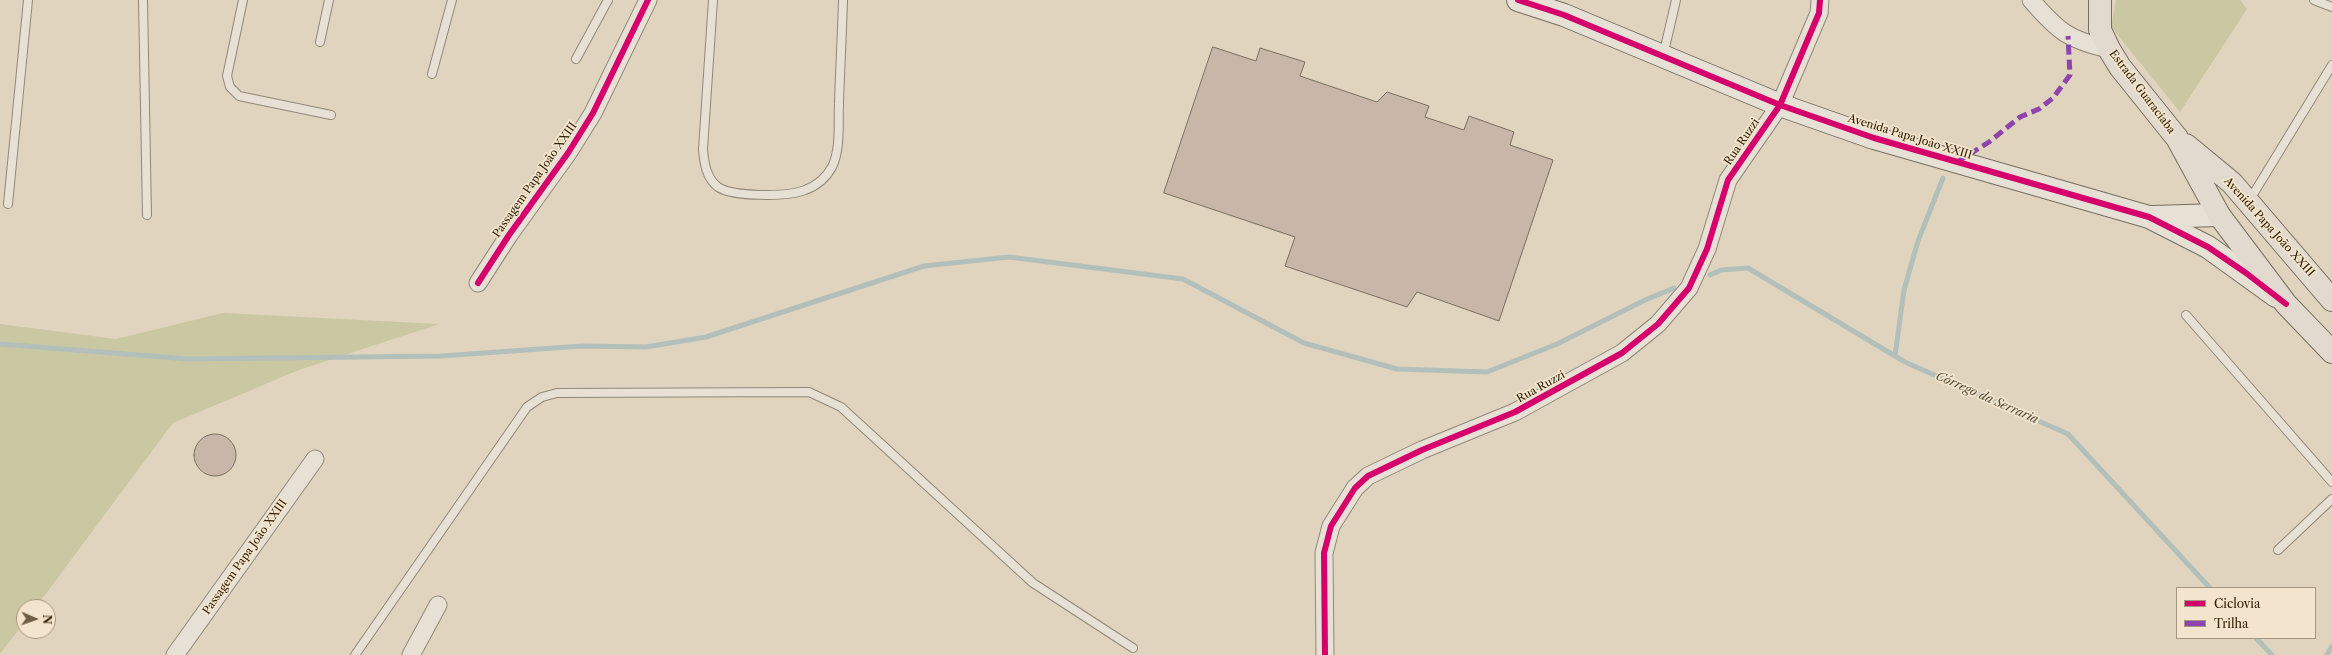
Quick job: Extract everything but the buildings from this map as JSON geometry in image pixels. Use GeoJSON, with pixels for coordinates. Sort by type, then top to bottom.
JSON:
{"type":"FeatureCollection","features":[{"type":"Feature","properties":{"kind":"main road","name":"Estrada Guaraciaba"},"geometry":{"type":"LineString","coordinates":[[2100,0],[2100,30],[2108,49],[2120,67],[2177,138]]}},
{"type":"Feature","properties":{"kind":"main road","name":"Avenida Papa João XXIII"},"geometry":{"type":"LineString","coordinates":[[2177,138],[2232,183],[2332,300]]}},
{"type":"Feature","properties":{"kind":"main road","name":"Avenida Papa João XXIII"},"geometry":{"type":"LineString","coordinates":[[2177,138],[2219,215],[2286,304],[2332,352]]}},
{"type":"Feature","properties":{"kind":"main road"},"geometry":{"type":"LineString","coordinates":[[2219,215],[2245,217],[2288,257],[2300,261]]}},
{"type":"Feature","properties":{"kind":"street","name":"Passagem Papa João XXIII"},"geometry":{"type":"LineString","coordinates":[[478,283],[509,235],[568,153],[593,113],[648,0]]}},
{"type":"Feature","properties":{"kind":"street","name":"Avenida Papa João XXIII"},"geometry":{"type":"LineString","coordinates":[[1518,0],[1564,15],[1780,104],[1874,138],[2149,217],[2208,247],[2246,273],[2286,304]]}},
{"type":"Feature","properties":{"kind":"street","name":"Rua Ruzzi"},"geometry":{"type":"LineString","coordinates":[[1325,655],[1324,554],[1331,526],[1355,488],[1368,476],[1522,408],[1622,353],[1658,324],[1689,288],[1707,249],[1728,180],[1780,104],[1819,13],[1820,0]]}},
{"type":"Feature","properties":{"kind":"street"},"geometry":{"type":"LineString","coordinates":[[2031,0],[2051,23],[2063,33],[2076,40],[2108,49]]}},
{"type":"Feature","properties":{"kind":"street","name":"Avenida Papa João XXIII"},"geometry":{"type":"LineString","coordinates":[[2149,217],[2219,215]]}},
{"type":"Feature","properties":{"kind":"street","name":"Passagem Papa João XXIII"},"geometry":{"type":"LineString","coordinates":[[175,655],[315,459]]}},
{"type":"Feature","properties":{"kind":"street"},"geometry":{"type":"LineString","coordinates":[[411,655],[438,605]]}},
{"type":"Feature","properties":{"kind":"lane"},"geometry":{"type":"LineString","coordinates":[[8,204],[28,0]]}},
{"type":"Feature","properties":{"kind":"lane"},"geometry":{"type":"LineString","coordinates":[[143,0],[147,215]]}},
{"type":"Feature","properties":{"kind":"lane"},"geometry":{"type":"LineString","coordinates":[[243,0],[227,76],[230,87],[239,96],[331,115]]}},
{"type":"Feature","properties":{"kind":"lane"},"geometry":{"type":"LineString","coordinates":[[320,42],[329,0]]}},
{"type":"Feature","properties":{"kind":"lane"},"geometry":{"type":"LineString","coordinates":[[432,74],[452,0]]}},
{"type":"Feature","properties":{"kind":"lane"},"geometry":{"type":"LineString","coordinates":[[576,60],[608,0]]}},
{"type":"Feature","properties":{"kind":"lane"},"geometry":{"type":"LineString","coordinates":[[713,0],[704,164],[708,176],[717,186],[731,192],[782,194],[804,191],[821,181],[832,166],[838,143],[843,0]]}},
{"type":"Feature","properties":{"kind":"lane"},"geometry":{"type":"LineString","coordinates":[[1663,57],[1676,0]]}},
{"type":"Feature","properties":{"kind":"lane"},"geometry":{"type":"LineString","coordinates":[[2314,0],[2332,7]]}},
{"type":"Feature","properties":{"kind":"lane"},"geometry":{"type":"LineString","coordinates":[[2249,202],[2332,65]]}},
{"type":"Feature","properties":{"kind":"lane"},"geometry":{"type":"LineString","coordinates":[[2186,315],[2332,482]]}},
{"type":"Feature","properties":{"kind":"lane"},"geometry":{"type":"LineString","coordinates":[[355,655],[527,407],[542,397],[556,393],[809,392],[842,408],[1032,583],[1133,648]]}},
{"type":"Feature","properties":{"kind":"lane"},"geometry":{"type":"LineString","coordinates":[[2278,550],[2332,499]]}},
{"type":"Feature","properties":{"kind":"shaded area"},"geometry":{"type":"Polygon","coordinates":[[[2116,0],[2240,0],[2247,9],[2180,112],[2111,27],[2116,0]]]}},
{"type":"Feature","properties":{"kind":"shaded area"},"geometry":{"type":"Polygon","coordinates":[[[223,313],[439,324],[299,370],[173,423],[42,599],[16,599],[16,633],[0,654],[0,324],[116,339],[223,313]]]}},
{"type":"Feature","properties":{"kind":"waterway"},"geometry":{"type":"LineString","coordinates":[[1895,356],[1904,290],[1918,241],[1943,178]]}},
{"type":"Feature","properties":{"kind":"waterway"},"geometry":{"type":"LineString","coordinates":[[0,344],[188,359],[441,356],[582,346],[646,347],[706,337],[924,266],[1009,257],[1183,279],[1304,343],[1397,369],[1487,372],[1557,344],[1643,301],[1674,288]]}},
{"type":"Feature","properties":{"kind":"waterway","name":"Córrego da Serraria"},"geometry":{"type":"LineString","coordinates":[[1710,275],[1721,270],[1748,268],[1905,362],[2068,434],[2209,587]]}},
{"type":"Feature","properties":{"kind":"waterway","name":"Córrego da Serraria"},"geometry":{"type":"LineString","coordinates":[[2257,639],[2272,655]]}},
{"type":"Feature","properties":{"kind":"waterway"},"geometry":{"type":"LineString","coordinates":[[2327,655],[2332,646]]}},
{"type":"Feature","properties":{"kind":"marked path"},"geometry":{"type":"LineString","coordinates":[[1957,162],[1989,142],[2020,117],[2039,109],[2053,98],[2070,75],[2068,36]]}},
{"type":"Feature","properties":{"kind":"cycle path"},"geometry":{"type":"LineString","coordinates":[[478,283],[509,235],[568,153],[593,113],[648,0]]}},
{"type":"Feature","properties":{"kind":"cycle path"},"geometry":{"type":"LineString","coordinates":[[1518,0],[1564,15],[1780,105],[1874,138],[2149,217],[2208,247],[2246,273],[2286,304]]}},
{"type":"Feature","properties":{"kind":"cycle path"},"geometry":{"type":"LineString","coordinates":[[1325,655],[1324,553],[1331,526],[1355,488],[1368,476],[1422,450],[1515,412],[1622,353],[1658,324],[1689,288],[1707,249],[1728,180],[1780,105],[1819,13],[1820,0]]}}]}
